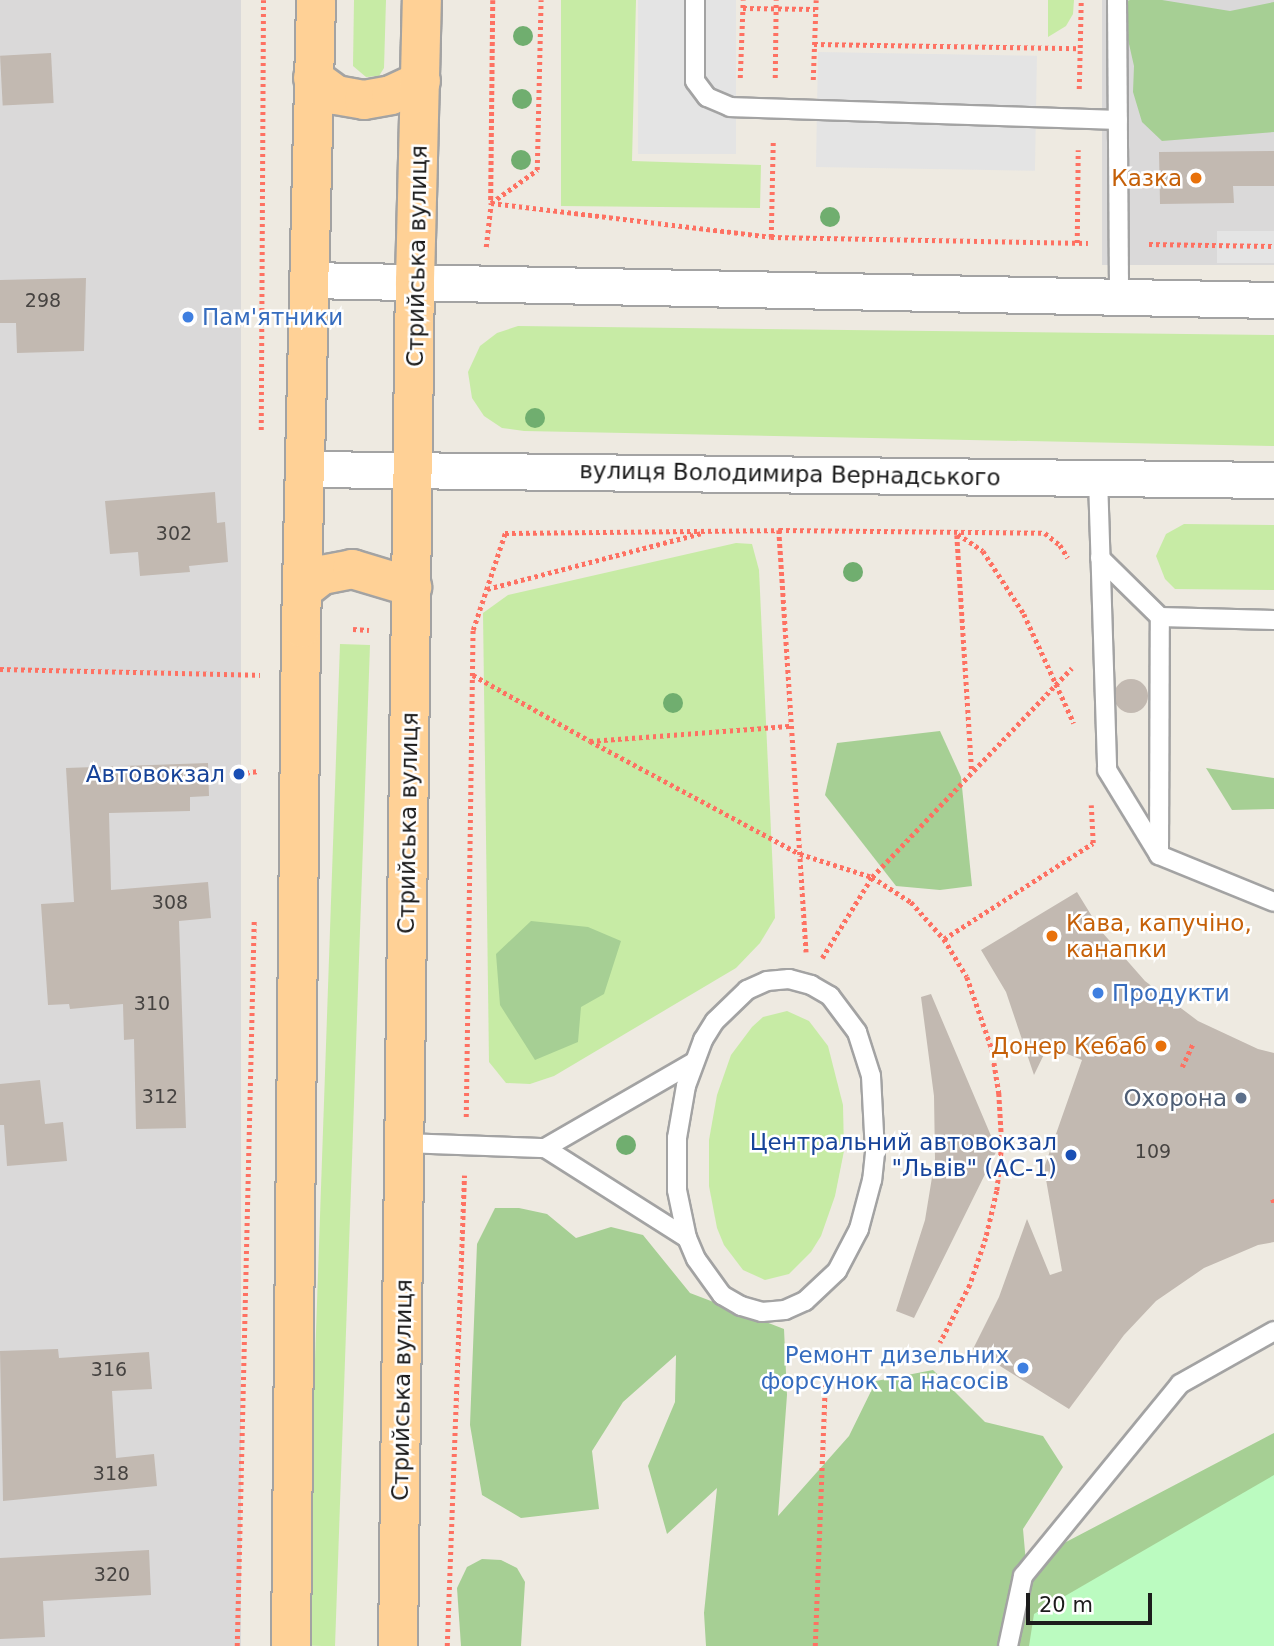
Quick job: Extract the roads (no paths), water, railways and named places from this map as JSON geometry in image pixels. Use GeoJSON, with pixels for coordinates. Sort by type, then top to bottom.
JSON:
{"type":"FeatureCollection","features":[{"type":"Feature","properties":{"kind":"main road"},"geometry":{"type":"LineString","coordinates":[[291,1646],[304,589],[316,0]]}},
{"type":"Feature","properties":{"kind":"main road","name":"Стрийська вулиця"},"geometry":{"type":"LineString","coordinates":[[398,1646],[406,1143],[404,999],[422,0]]}},
{"type":"Feature","properties":{"kind":"main road"},"geometry":{"type":"LineString","coordinates":[[313,78],[335,95],[364,100],[391,95],[421,81]]}},
{"type":"Feature","properties":{"kind":"main road"},"geometry":{"type":"LineString","coordinates":[[304,589],[323,575],[352,569],[412,587]]}},
{"type":"Feature","properties":{"kind":"street"},"geometry":{"type":"LineString","coordinates":[[309,281],[1274,300]]}},
{"type":"Feature","properties":{"kind":"street","name":"вулиця Володимира Вернадського"},"geometry":{"type":"LineString","coordinates":[[306,469],[1274,481]]}},
{"type":"Feature","properties":{"kind":"lane"},"geometry":{"type":"LineString","coordinates":[[695,0],[695,81],[707,97],[739,107],[1118,120]]}},
{"type":"Feature","properties":{"kind":"lane"},"geometry":{"type":"LineString","coordinates":[[1116,0],[1119,296]]}},
{"type":"Feature","properties":{"kind":"lane"},"geometry":{"type":"LineString","coordinates":[[1098,478],[1107,770],[1159,855],[1274,902]]}},
{"type":"Feature","properties":{"kind":"lane"},"geometry":{"type":"LineString","coordinates":[[1100,558],[1160,617],[1274,620]]}},
{"type":"Feature","properties":{"kind":"lane"},"geometry":{"type":"LineString","coordinates":[[1159,855],[1160,617]]}},
{"type":"Feature","properties":{"kind":"lane"},"geometry":{"type":"LineString","coordinates":[[789,979],[811,985],[830,996],[856,1032],[871,1076],[876,1128],[872,1180],[859,1229],[837,1270],[805,1301],[785,1310],[762,1312],[741,1306],[722,1294],[707,1278],[687,1238],[679,1202],[676,1164],[680,1111],[694,1062],[715,1021],[747,990],[767,981],[789,979]]}},
{"type":"Feature","properties":{"kind":"lane"},"geometry":{"type":"LineString","coordinates":[[545,1148],[694,1062]]}},
{"type":"Feature","properties":{"kind":"lane"},"geometry":{"type":"LineString","coordinates":[[406,1143],[545,1148],[687,1238]]}},
{"type":"Feature","properties":{"kind":"lane"},"geometry":{"type":"LineString","coordinates":[[1009,1646],[1023,1576],[1180,1384],[1274,1331]]}},
{"type":"Feature","properties":{"kind":"place","name":"Казка"},"geometry":{"type":"Point","coordinates":[1196,178]}},
{"type":"Feature","properties":{"kind":"place","name":"Пам'ятники"},"geometry":{"type":"Point","coordinates":[188,317]}},
{"type":"Feature","properties":{"kind":"place","name":"Автовокзал"},"geometry":{"type":"Point","coordinates":[239,774]}},
{"type":"Feature","properties":{"kind":"place","name":"Кава, капучіно, канапки"},"geometry":{"type":"Point","coordinates":[1052,936]}},
{"type":"Feature","properties":{"kind":"place","name":"Продукти"},"geometry":{"type":"Point","coordinates":[1098,993]}},
{"type":"Feature","properties":{"kind":"place","name":"Донер Кебаб"},"geometry":{"type":"Point","coordinates":[1161,1046]}},
{"type":"Feature","properties":{"kind":"place","name":"Охорона"},"geometry":{"type":"Point","coordinates":[1241,1098]}},
{"type":"Feature","properties":{"kind":"place","name":"Центральний автовокзал \"Львів\" (АС-1)"},"geometry":{"type":"Point","coordinates":[1071,1155]}},
{"type":"Feature","properties":{"kind":"place","name":"Ремонт дизельних форсунок та насосів"},"geometry":{"type":"Point","coordinates":[1023,1368]}}]}
